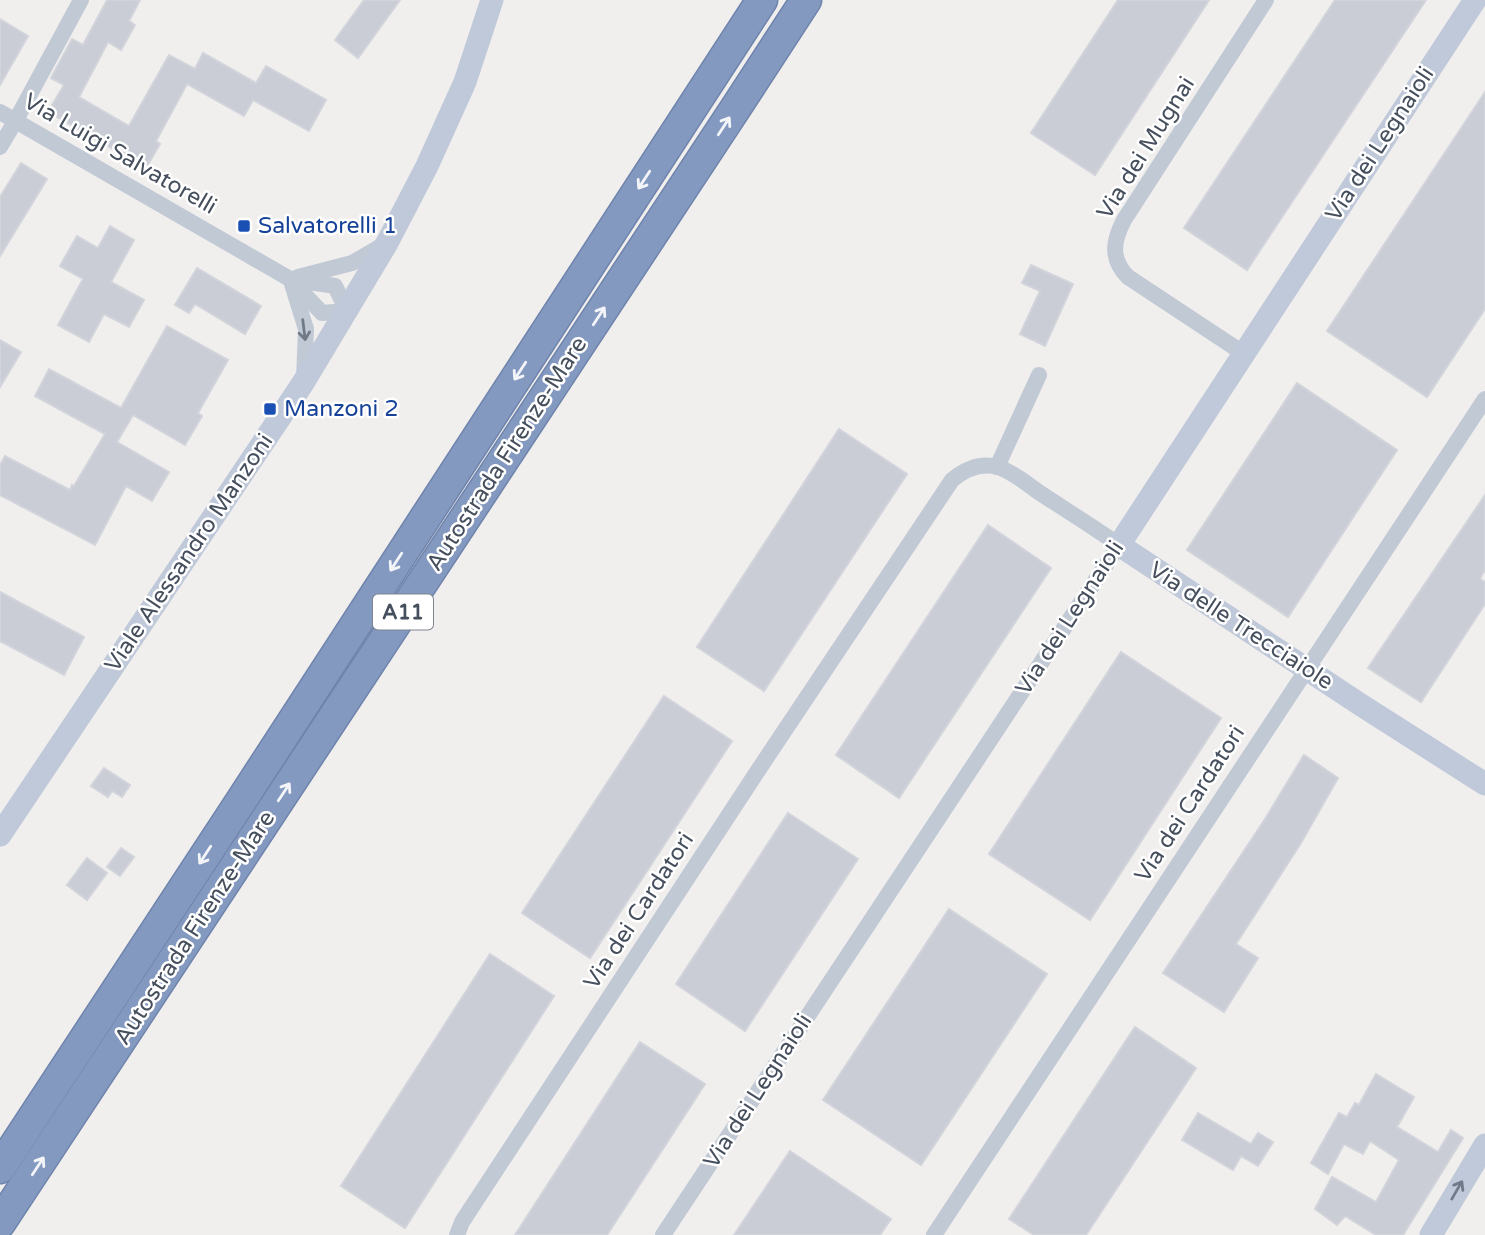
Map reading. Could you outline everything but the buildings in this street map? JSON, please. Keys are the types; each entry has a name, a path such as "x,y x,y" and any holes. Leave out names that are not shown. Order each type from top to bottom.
{"highway":[{"name":"Autostrada Firenze-Mare","path":"0,1168 762,0"},
{"name":"Autostrada Firenze-Mare","path":"0,1223 806,0"}],"street":[{"path":"0,147 81,0"},
{"name":"Viale Alessandro Manzoni","path":"0,835 303,383 347,312 427,166 465,82 492,0"},
{"name":"Via dei Mugnai","path":"1243,353 1128,277 1120,269 1115,245 1117,233 1124,220 1266,0"},
{"name":"Via dei Legnaioli","path":"663,1235 1475,0"},
{"name":"Via Luigi Salvatorelli","path":"0,112 290,279 322,313 347,312 335,286 290,279"},
{"path":"303,383 306,329 290,279 352,263 387,243"},
{"path":"998,467 1039,374"},
{"name":"Via dei Cardatori","path":"934,1235 1485,399"},
{"name":"Via dei Cardatori","path":"457,1235 462,1222 757,772 952,480 975,467 998,467"},
{"name":"Via delle Trecciaiole","path":"998,467 1485,785"},
{"path":"1431,1235 1485,1145"}],"place":[{"name":"Salvatorelli 1","path":"244,226"},
{"name":"Manzoni 2","path":"270,409"}]}
